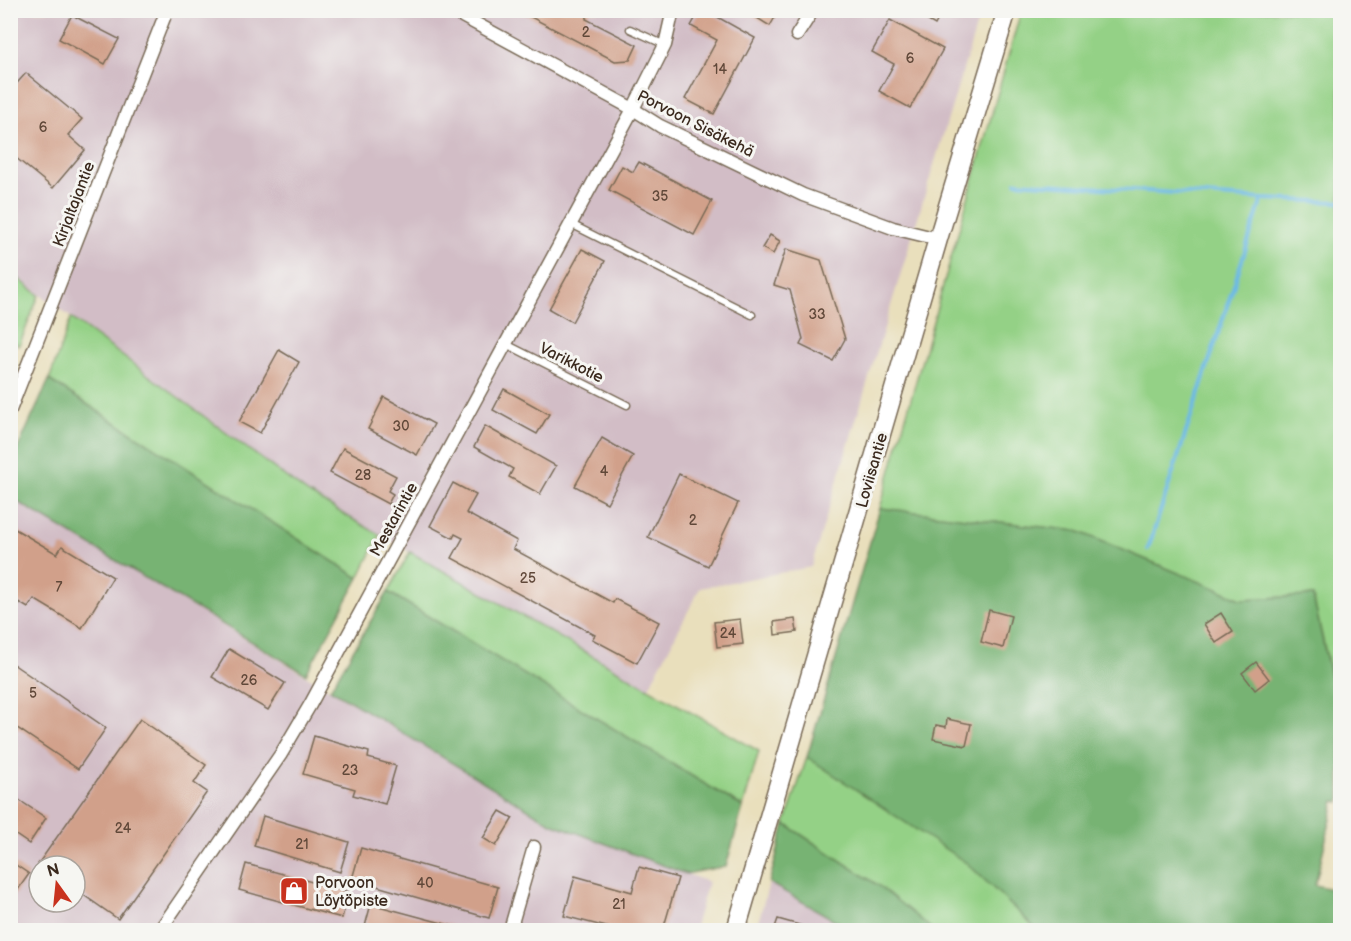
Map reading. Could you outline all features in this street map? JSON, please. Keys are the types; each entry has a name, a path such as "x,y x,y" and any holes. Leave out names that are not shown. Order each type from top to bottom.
{"main road":[{"name":"Loviisantie","path":"736,930 1007,10"}],"street":[{"name":"Kirjaltajantie","path":"10,410 167,10"},
{"name":"Porvoon Sisäkehä","path":"451,10 660,126 802,195 893,228 938,239"},
{"name":"Mestarintie","path":"160,930 281,754 310,705 633,109 665,45 673,10"},
{"path":"797,35 813,10"},
{"path":"510,930 534,847"}],"lane":[{"path":"630,29 665,45"},
{"path":"571,224 752,315"},
{"name":"Varikkotie","path":"506,344 627,405"}],"shaded area":[{"path":"10,11 981,11 811,567 700,588 648,689 312,496 11,273"},
{"path":"11,498 551,823 708,882 694,930 11,930"},
{"path":"769,883 852,930 756,930"}],"green space":[{"path":"1021,11 1340,11 1340,709 1313,596 1241,599 1077,531 880,508"},
{"path":"10,272 39,295 19,346 11,339"},
{"path":"71,318 309,494 380,535 359,578 49,380"},
{"path":"49,380 359,578 306,674 11,498 11,463"},
{"path":"880,508 1077,531 1241,599 1313,596 1337,707 1340,709 1340,802 1335,801 1315,885 1340,891 1340,930 1037,930 968,864 807,757"},
{"path":"410,552 759,751 743,807 388,592"},
{"path":"388,592 743,807 726,866 686,874 551,823 330,689"},
{"path":"807,757 968,864 1037,930 932,930 876,884 785,824"},
{"path":"785,824 878,885 933,930 852,930 769,883"}],"building":[{"path":"524,10 591,10 586,19 637,45 630,60 615,61 523,13"},
{"path":"700,10 705,10 755,38 714,114 685,99 717,40 691,26"},
{"path":"744,10 779,10 770,26"},
{"path":"909,10 943,10 935,25"},
{"path":"72,15 119,39 105,64 59,39"},
{"path":"890,20 943,49 910,108 879,91 894,64 872,52"},
{"path":"26,73 82,119 68,135 85,150 53,188 10,153 10,91"},
{"path":"639,162 712,201 694,235 609,190 622,166 633,172"},
{"path":"770,235 780,241 773,254 762,248"},
{"path":"582,249 605,261 572,322 549,309"},
{"path":"786,249 821,260 845,339 833,361 800,345 803,339 790,290 774,285"},
{"path":"279,350 299,362 260,433 239,422"},
{"path":"504,389 549,414 537,434 493,410"},
{"path":"384,397 434,424 417,455 368,429"},
{"path":"485,426 556,466 540,494 509,477 513,469 474,447"},
{"path":"602,438 633,456 607,503 575,486"},
{"path":"343,448 396,476 388,491 393,494 388,504 330,473"},
{"path":"679,474 738,503 708,566 648,537"},
{"path":"453,483 476,495 466,513 517,541 513,549 613,603 615,599 659,622 637,663 592,639 595,635 452,558 463,538 455,534 453,538 430,526"},
{"path":"10,526 57,554 62,546 113,577 82,628 34,599 28,608 10,597"},
{"path":"989,610 1011,616 1003,648 981,642"},
{"path":"1221,613 1233,632 1216,643 1204,624"},
{"path":"740,619 743,644 717,647 714,622"},
{"path":"795,619 797,632 775,635 774,622"},
{"path":"229,649 285,683 268,710 212,677"},
{"path":"10,662 106,728 78,769 10,723"},
{"path":"1256,662 1269,679 1255,690 1242,673"},
{"path":"140,719 206,765 194,783 207,792 118,919 87,897 87,854 45,854"},
{"path":"947,719 971,724 966,746 933,739 936,725 946,727"},
{"path":"314,736 369,752 368,758 396,766 385,804 353,795 355,789 303,774"},
{"path":"10,794 46,818 29,844 10,831"},
{"path":"500,811 513,818 496,846 483,838"},
{"path":"263,816 349,842 340,872 254,846"},
{"path":"361,848 498,887 489,918 352,879"},
{"path":"10,861 27,873 27,877 10,901"},
{"name":"Porvoon Löytöpiste","path":"246,864 349,892 342,918 239,890"},
{"path":"639,867 678,878 663,930 618,930 564,916 575,876 632,892"},
{"path":"371,904 468,930 364,930"},
{"path":"778,919 817,930 774,930"}],"waterway":[{"path":"1016,182 1262,199 1340,202"},
{"path":"1148,549 1262,199"}],"place":[{"name":"Porvoon Löytöpiste","path":"294,891"}]}
